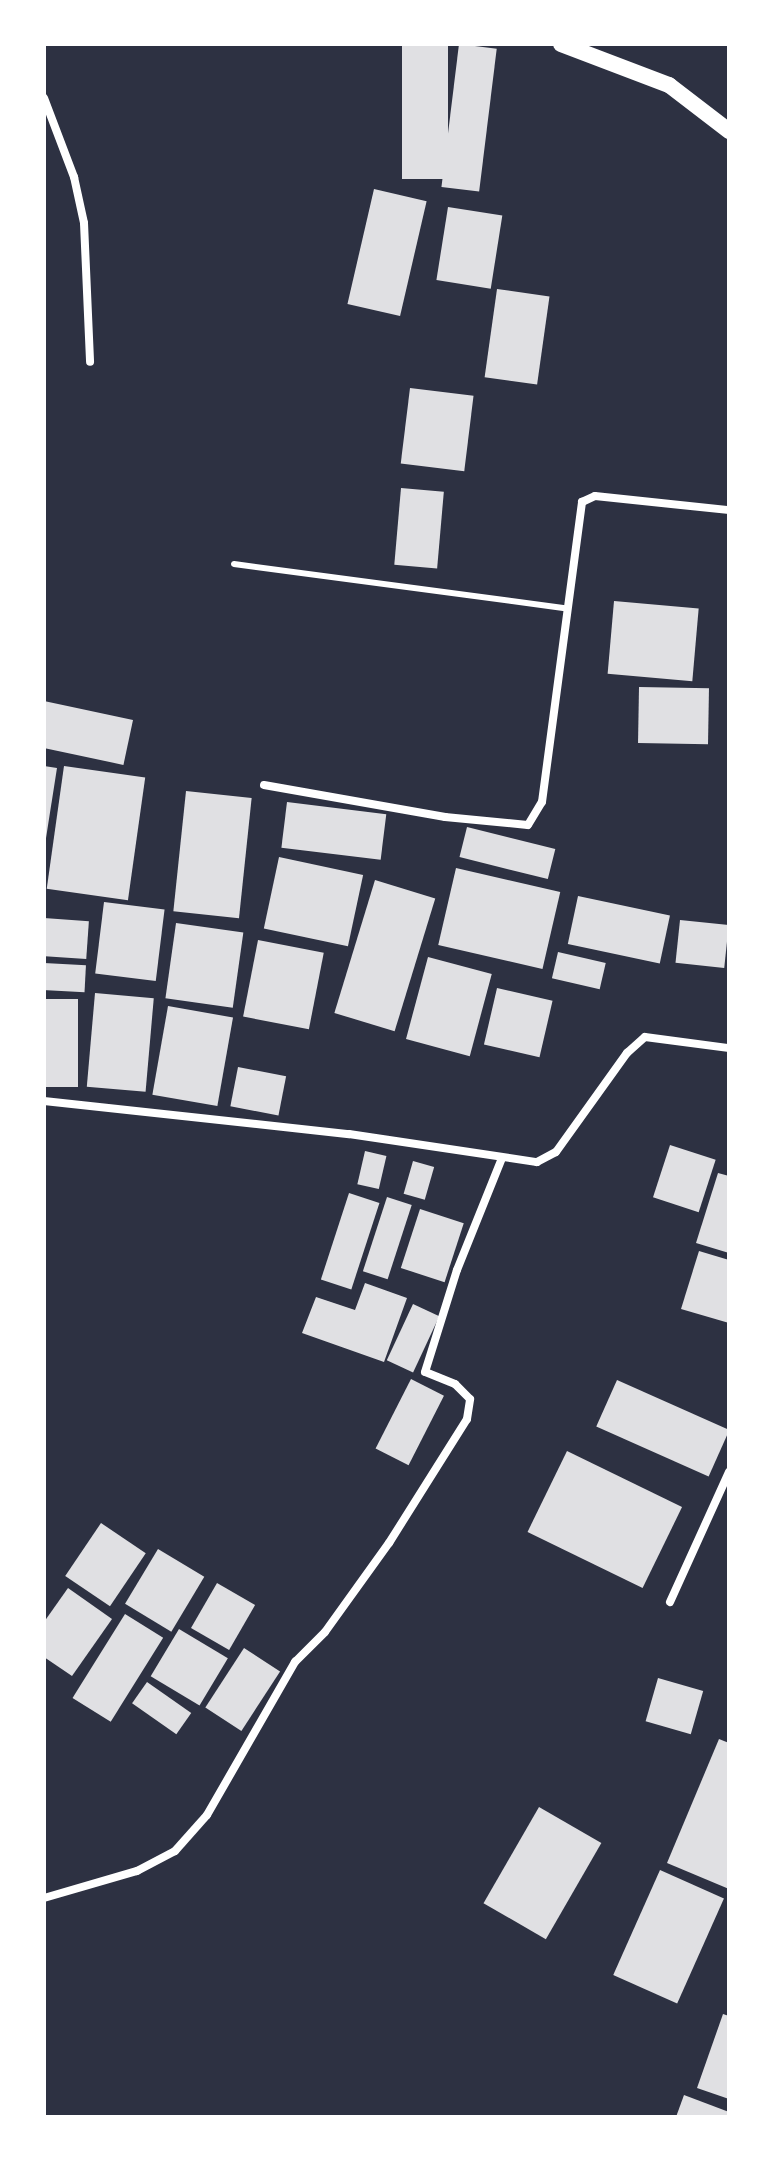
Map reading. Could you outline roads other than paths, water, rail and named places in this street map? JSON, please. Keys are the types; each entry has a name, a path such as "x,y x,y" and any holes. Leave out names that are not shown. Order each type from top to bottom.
{"main road":[{"path":"561,44 669,85 729,131"}],"street":[{"path":"44,98 65,149 84,223 90,362"},
{"path":"264,785 445,817 528,825 542,802 578,509 587,498 729,510"},
{"path":"44,1101 349,1134 537,1162 556,1152 627,1053 645,1037 729,1048"},
{"path":"44,1898 137,1871 175,1851 196,1827 246,1751 295,1662 352,1594 467,1419 470,1399 455,1384 425,1372 457,1270 502,1158"},
{"path":"670,1602 729,1472"}],"lane":[{"path":"234,564 565,608"}]}
